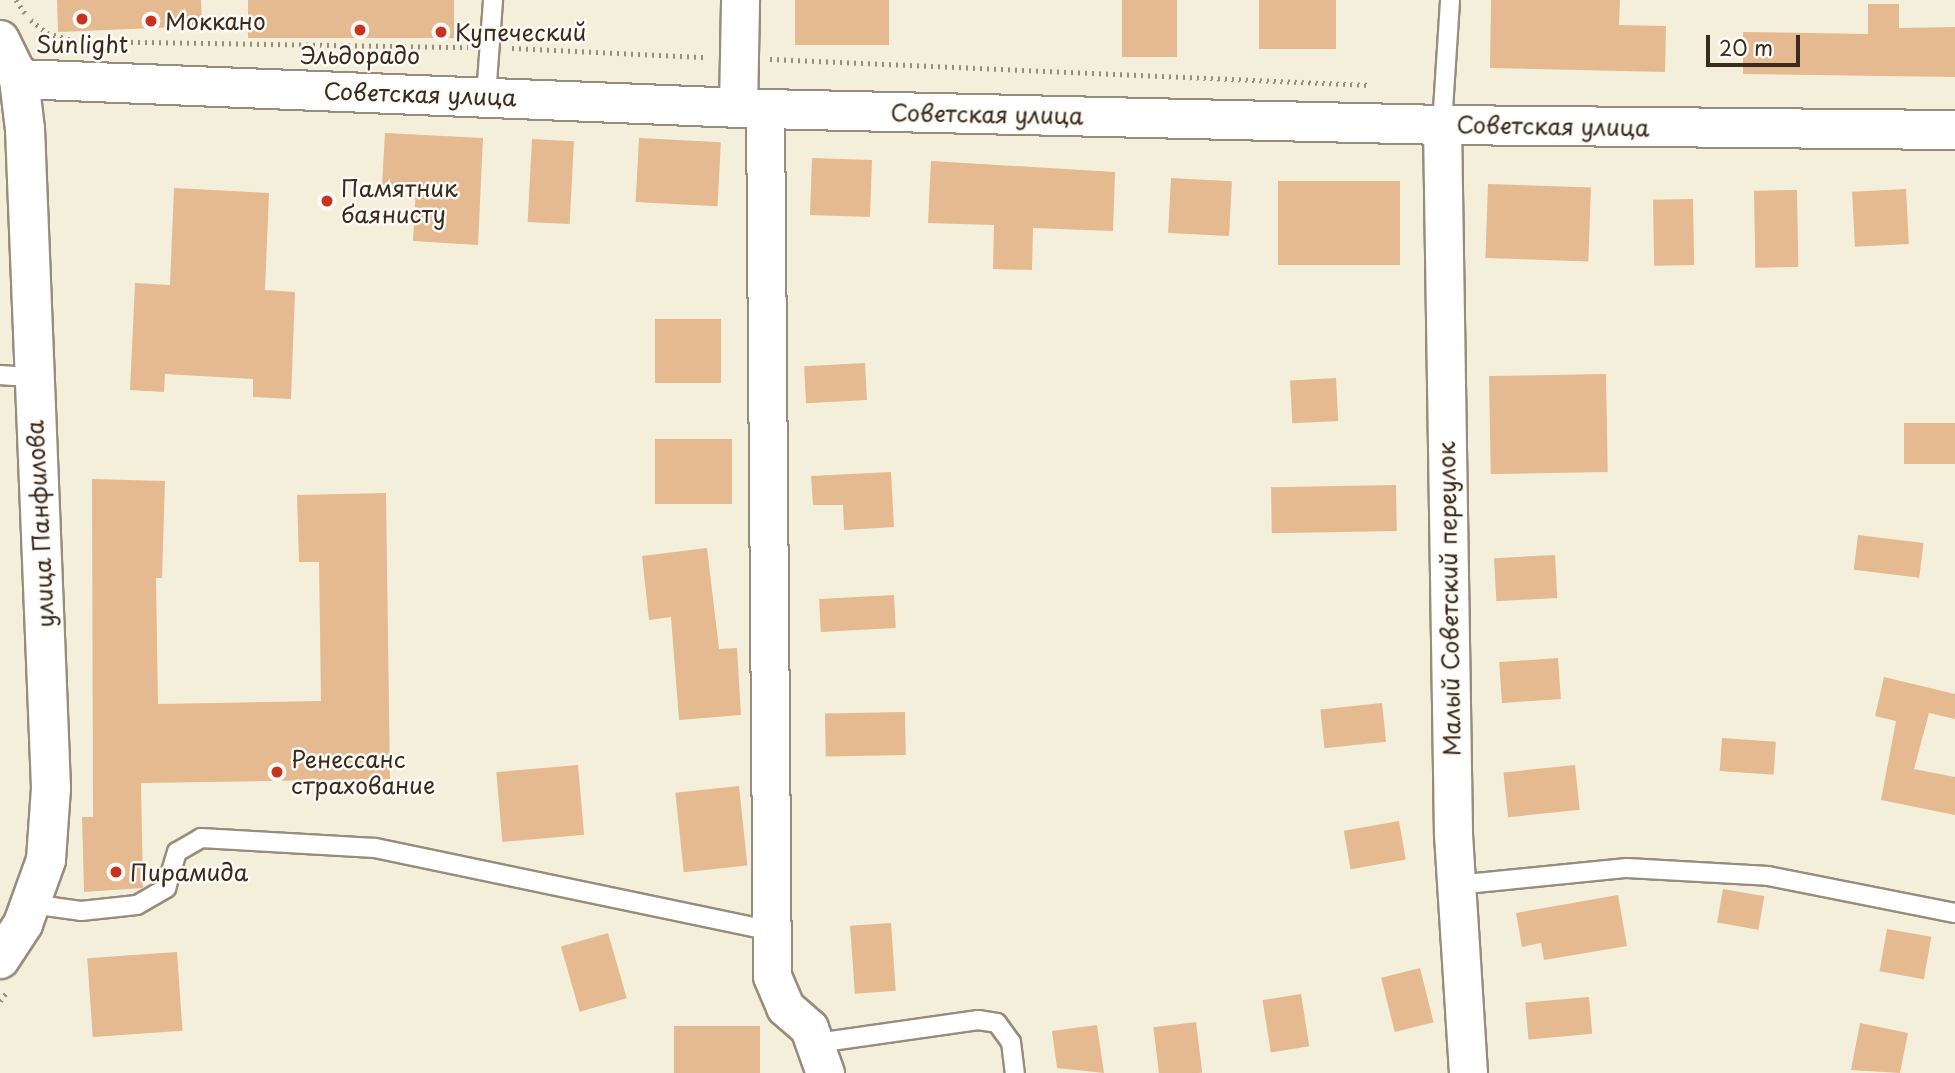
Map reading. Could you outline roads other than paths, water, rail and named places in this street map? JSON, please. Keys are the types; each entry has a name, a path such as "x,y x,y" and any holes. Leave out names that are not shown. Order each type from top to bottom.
{"main road":[{"name":"улица Панфилова","path":"0,40 25,129 16,376 51,788 46,860 7,970"},
{"name":"Советская улица","path":"9,73 76,83 486,96 751,108 1442,125 1955,130"}],"street":[{"path":"740,0 739,58 751,108 772,976 785,1007 809,1028 821,1058"},
{"name":"Малый Советский переулок","path":"1442,125 1456,886 1468,1073"}],"lane":[{"path":"486,96 493,0"},
{"path":"1442,125 1450,0"},
{"path":"31,904 81,911 136,905 166,888 177,852 201,838 375,848 772,930"},
{"path":"1456,886 1627,868 1768,876 1955,913"},
{"path":"821,1058 978,1020 997,1023 1011,1042 1015,1073"}],"place":[{"name":"Sunlight","path":"82,19"},
{"name":"Моккано","path":"151,21"},
{"name":"Эльдорадо","path":"360,30"},
{"name":"Купеческий","path":"441,32"},
{"name":"Памятник баянисту","path":"327,201"},
{"name":"Ренессанс страхование","path":"277,772"},
{"name":"Пирамида","path":"116,872"}]}
